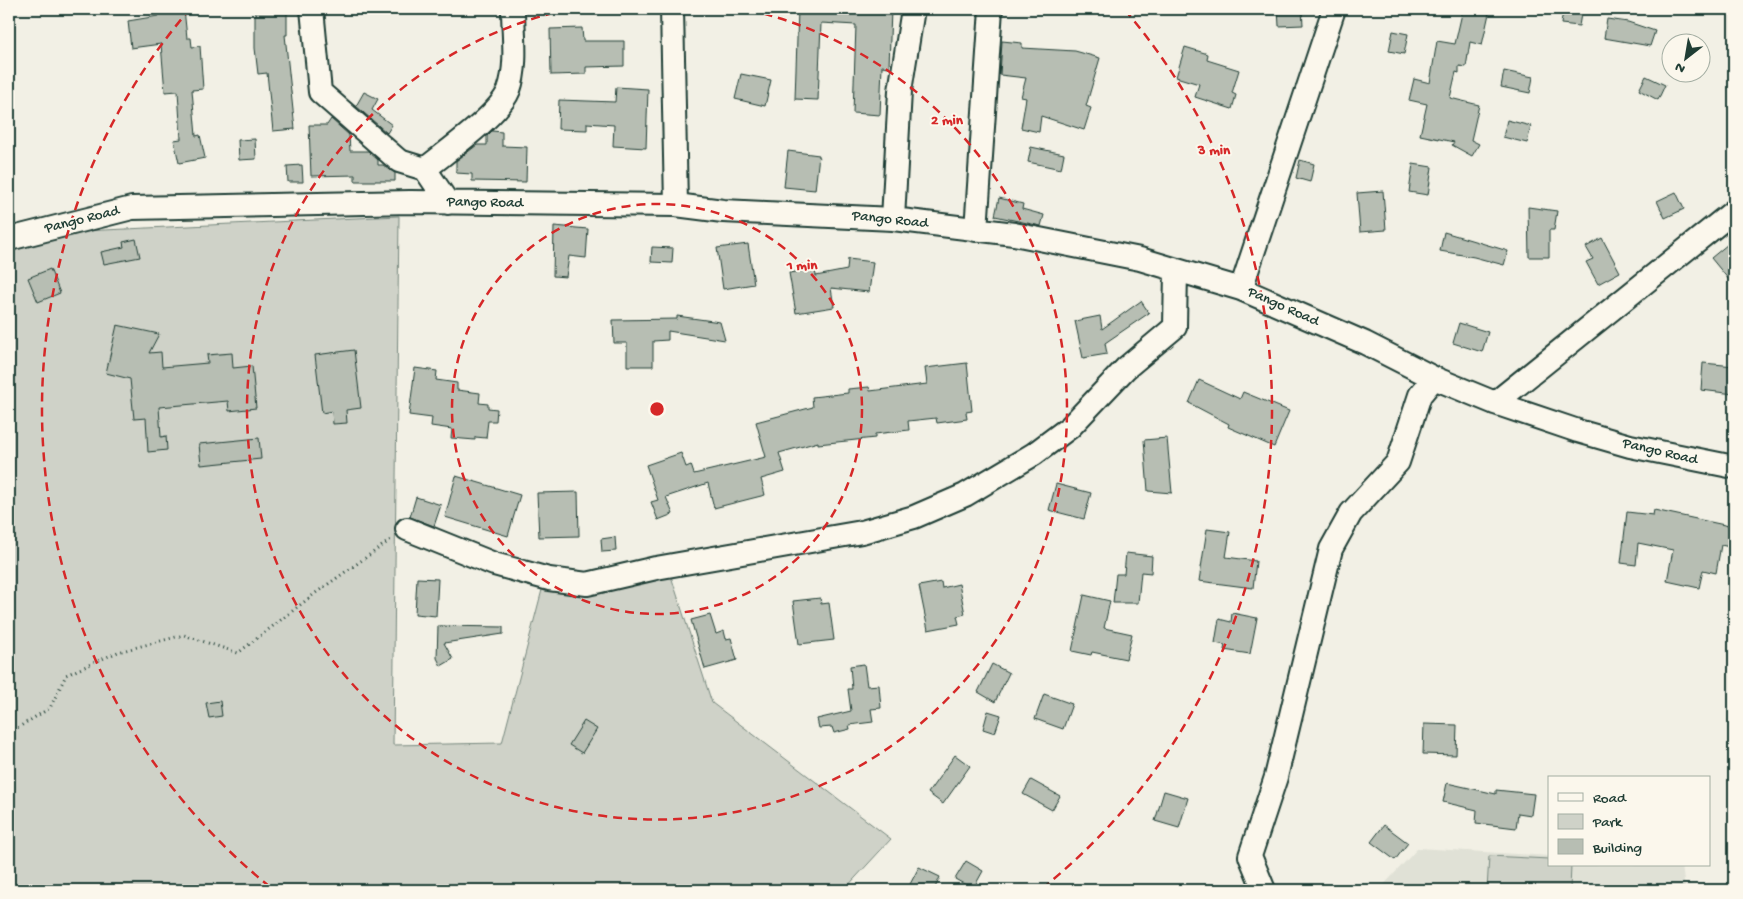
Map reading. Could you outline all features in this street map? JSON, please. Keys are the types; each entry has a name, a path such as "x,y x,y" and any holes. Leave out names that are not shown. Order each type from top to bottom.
{"street":[{"path":"312,9 320,92 399,161 424,169 448,203"},
{"path":"424,169 492,114 509,90 514,61 512,9"},
{"path":"672,9 676,205"},
{"path":"893,219 900,91 913,9"},
{"path":"976,230 991,9"},
{"path":"1241,289 1334,9"},
{"name":"Pango Road","path":"9,239 132,208 448,203 676,205 723,211 893,219 1042,240 1140,259 1241,289 1365,343 1434,378 1495,403 1630,446 1734,467"},
{"path":"1495,403 1734,211"},
{"path":"407,529 494,564 549,579 587,584 656,568 862,532 914,517 965,495 1034,454 1070,426 1126,368 1175,326 1176,270"},
{"path":"1264,890 1250,856 1276,777 1331,549 1351,513 1398,462 1420,395 1434,378"}],"path":[{"path":"9,733 50,708 66,675 118,652 184,635 238,653 317,592 407,529"}],"shaded area":[{"path":"1418,848 1548,856 1548,866 1682,866 1685,890 1379,890"}],"green space":[{"path":"399,216 393,745 502,743 543,586 670,573 712,703 891,839 844,890 9,890 9,246 63,232"},
{"path":"1489,856 1548,859 1548,866 1571,866 1570,890 1487,890"}],"building":[{"path":"158,9 184,9 187,38 191,38 192,47 200,46 203,89 192,90 196,136 200,135 205,158 179,163 174,140 181,139 178,91 165,92 161,44 131,48 128,21 158,16"},
{"path":"255,9 287,9 287,35 285,35 295,129 273,131 267,73 258,74 255,48"},
{"path":"798,9 891,9 889,67 882,66 880,115 853,113 856,25 821,23 818,100 795,99"},
{"path":"1278,9 1302,9 1303,25 1279,26"},
{"path":"1463,9 1490,9 1482,45 1470,42 1466,67 1459,66 1459,73 1456,72 1450,98 1479,105 1471,140 1479,144 1472,156 1452,145 1454,142 1420,135 1427,104 1409,100 1414,79 1430,83 1437,41 1455,44"},
{"path":"1563,11 1581,14 1579,26 1561,24"},
{"path":"1607,19 1628,22 1655,31 1650,46 1604,38"},
{"path":"582,28 583,41 624,41 624,66 586,67 586,74 551,75 550,29"},
{"path":"1393,31 1408,34 1404,54 1389,51"},
{"path":"1002,41 1022,43 1022,48 1075,51 1100,58 1086,106 1091,108 1084,130 1041,116 1039,132 1021,128 1026,98 1021,97 1026,78 1000,75"},
{"path":"1185,47 1208,54 1207,60 1239,70 1232,93 1236,95 1232,109 1195,97 1199,84 1176,77"},
{"path":"1504,71 1533,77 1530,93 1501,87"},
{"path":"741,74 771,80 765,106 735,99"},
{"path":"1646,76 1665,85 1658,100 1639,90"},
{"path":"616,87 648,89 646,148 613,146 614,125 587,123 587,130 558,129 559,100 615,102"},
{"path":"364,92 378,99 372,110 392,125 387,133 356,106"},
{"path":"331,119 349,135 350,151 368,151 378,160 378,165 383,165 395,173 395,181 355,181 355,175 311,176 309,125 327,125"},
{"path":"1507,120 1531,126 1527,143 1503,137"},
{"path":"492,131 502,132 502,146 527,147 526,182 472,181 472,174 456,173 456,161 477,145 487,145 487,136"},
{"path":"255,139 256,159 239,160 238,140"},
{"path":"1031,147 1064,154 1061,169 1028,162"},
{"path":"788,151 819,155 815,190 784,187"},
{"path":"1300,160 1314,164 1310,182 1296,178"},
{"path":"1413,164 1432,167 1428,195 1409,192"},
{"path":"302,165 303,182 288,182 287,166"},
{"path":"1383,191 1386,230 1360,232 1357,193"},
{"path":"1676,192 1684,209 1665,218 1657,201"},
{"path":"999,198 1023,204 1022,209 1044,215 1041,226 995,216"},
{"path":"1528,207 1557,211 1554,230 1549,230 1549,257 1529,257"},
{"path":"554,226 588,229 586,258 569,256 566,277 553,276"},
{"path":"1444,232 1508,251 1504,265 1440,251"},
{"path":"1602,238 1620,272 1598,284 1586,262 1593,259 1586,247"},
{"path":"136,239 140,257 104,264 101,252 124,247 123,242"},
{"path":"748,244 754,284 723,289 717,248"},
{"path":"1728,244 1734,252 1734,286 1711,258"},
{"path":"652,247 673,248 672,263 651,262"},
{"path":"848,259 873,262 869,292 831,288 834,307 796,313 789,273 815,269 816,276 847,270"},
{"path":"50,269 60,293 38,302 28,278"},
{"path":"1141,301 1149,313 1105,343 1107,354 1083,358 1075,321 1100,316 1102,329"},
{"path":"677,316 720,322 725,340 668,331 668,340 653,341 653,366 627,366 627,343 614,343 613,320 677,319"},
{"path":"1459,323 1488,332 1482,352 1453,343"},
{"path":"117,325 159,334 149,353 161,352 162,367 208,363 207,355 232,353 233,368 252,366 256,408 229,411 228,401 159,407 161,437 166,436 167,450 148,452 146,418 134,419 130,379 106,373"},
{"path":"354,350 361,408 346,410 347,423 333,424 332,411 322,413 315,355"},
{"path":"967,363 972,411 966,412 967,419 937,423 936,418 908,421 909,430 875,434 875,438 818,444 818,442 779,453 785,472 761,479 765,495 714,508 708,483 666,497 673,514 658,520 651,502 658,500 646,465 681,453 686,467 691,465 694,474 766,457 756,422 813,407 812,397 848,393 848,389 869,387 870,391 927,384 925,368"},
{"path":"1703,363 1734,366 1734,394 1701,390"},
{"path":"415,368 437,371 436,380 457,383 457,390 480,393 479,403 488,404 488,408 497,409 496,421 488,421 486,438 475,437 475,440 451,438 452,429 431,426 432,418 409,415"},
{"path":"1199,380 1240,399 1243,392 1289,411 1274,447 1228,427 1229,424 1189,403"},
{"path":"259,438 261,459 201,465 199,444"},
{"path":"1167,438 1172,493 1148,491 1144,440"},
{"path":"456,476 520,495 508,536 445,517"},
{"path":"1056,484 1091,493 1084,519 1049,510"},
{"path":"578,492 579,536 539,537 537,493"},
{"path":"416,497 441,505 434,526 410,517"},
{"path":"1654,510 1734,527 1734,548 1721,545 1716,573 1703,570 1699,588 1667,581 1673,550 1638,543 1636,565 1621,563 1627,512 1653,515"},
{"path":"1207,529 1230,532 1226,557 1256,561 1253,588 1199,581"},
{"path":"615,537 616,551 602,552 601,539"},
{"path":"1126,553 1152,556 1151,573 1141,572 1138,603 1113,603 1116,574 1124,574"},
{"path":"417,578 438,579 436,616 415,614"},
{"path":"941,582 942,588 959,584 965,614 957,616 959,624 928,630 919,586"},
{"path":"1084,595 1110,601 1104,628 1132,634 1126,659 1092,652 1091,655 1072,651"},
{"path":"820,598 821,604 829,603 834,640 799,644 793,601"},
{"path":"1232,613 1257,618 1250,654 1224,650 1225,645 1215,643 1219,619 1231,622"},
{"path":"710,615 716,634 724,631 726,639 731,638 737,660 705,669 691,620"},
{"path":"438,626 503,627 503,634 444,643 453,659 441,666 437,658"},
{"path":"864,664 867,686 879,685 881,708 871,709 873,722 849,725 850,729 834,733 832,727 819,728 817,719 851,711 848,689 852,689 850,666"},
{"path":"992,664 1009,673 995,702 978,692"},
{"path":"1044,694 1072,704 1063,729 1035,719"},
{"path":"220,701 222,716 209,718 206,703"},
{"path":"988,711 1001,715 995,733 983,729"},
{"path":"584,721 597,729 582,753 569,745"},
{"path":"1424,724 1457,725 1456,755 1423,754"},
{"path":"955,755 970,766 943,804 928,793"},
{"path":"1031,780 1060,796 1052,810 1023,794"},
{"path":"1447,783 1496,794 1496,790 1534,794 1531,815 1518,813 1516,828 1476,823 1477,810 1443,802"},
{"path":"1164,791 1188,798 1179,828 1155,821"},
{"path":"1384,825 1408,843 1395,860 1371,842"},
{"path":"966,861 983,871 973,889 955,879"},
{"path":"919,867 940,877 934,890 907,890"}]}
